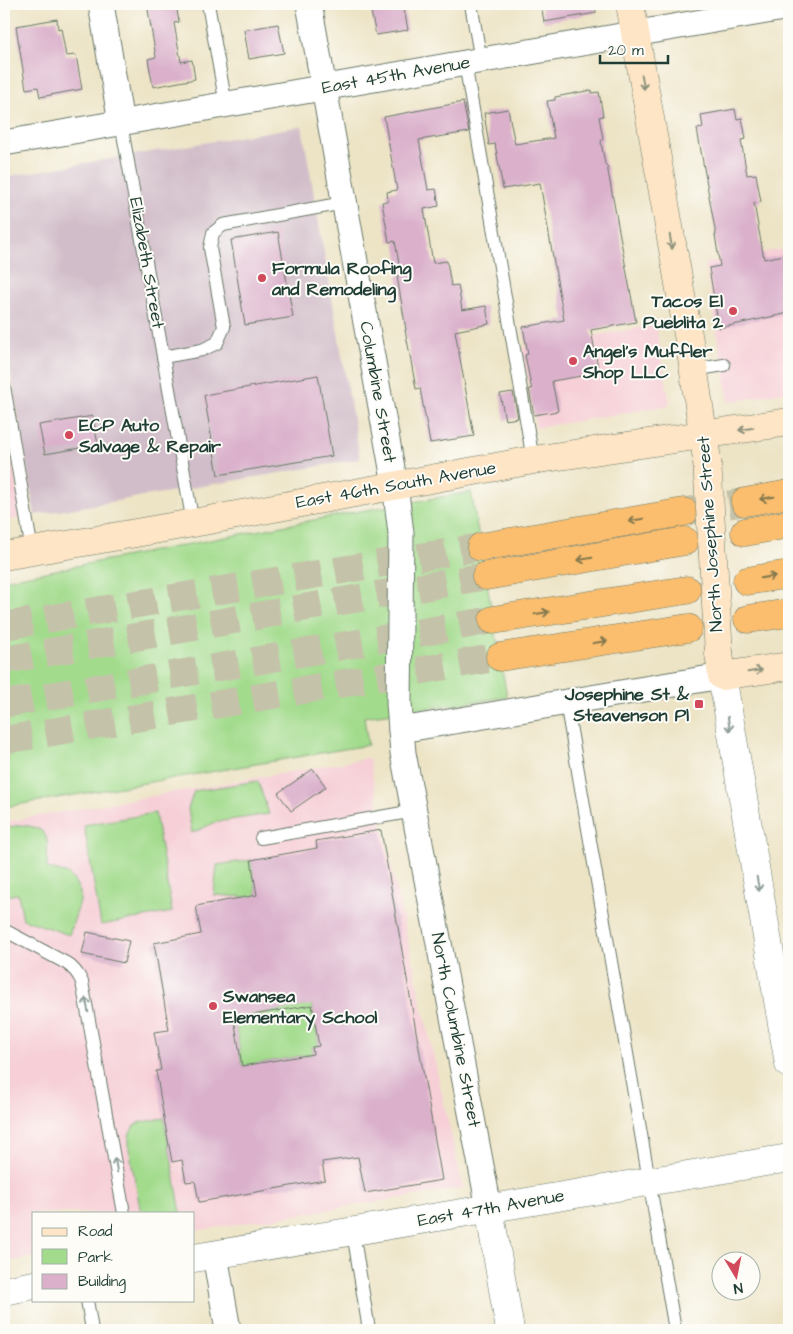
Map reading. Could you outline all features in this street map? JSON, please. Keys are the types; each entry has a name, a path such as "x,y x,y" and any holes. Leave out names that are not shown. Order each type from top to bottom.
{"highway":[{"path":"745,502 789,494"},
{"path":"481,547 684,512"},
{"path":"745,532 789,524"},
{"path":"486,576 685,542"},
{"path":"747,581 789,574"},
{"path":"494,620 687,590"},
{"path":"748,620 789,613"},
{"path":"500,658 688,628"}],"main road":[{"name":"North Josephine Street","path":"630,4 705,448 720,665"},
{"name":"East 46th South Avenue","path":"4,556 533,460 705,448 789,422"},
{"path":"720,665 789,666"}],"street":[{"name":"Elizabeth Street","path":"101,4 122,123"},
{"name":"Columbine Street","path":"309,4 395,484"},
{"name":"East 45th Avenue","path":"4,143 789,7"},
{"name":"North Columbine Street","path":"395,484 402,533 400,721 403,752 489,1208 510,1330"},
{"path":"400,721 566,702 720,665"},
{"name":"North Josephine Street","path":"720,665 789,1064"},
{"name":"East 47th Avenue","path":"204,1257 789,1158"},
{"path":"204,1257 228,1330"},
{"path":"4,1290 32,1286"}],"lane":[{"path":"208,4 226,105"},
{"path":"471,4 473,62 533,460"},
{"name":"Elizabeth Street","path":"122,123 193,523"},
{"path":"164,358 202,350 217,343 224,327 210,248 213,233 224,225 344,203"},
{"path":"693,370 724,365"},
{"path":"4,386 32,551"},
{"path":"566,702 675,1330"},
{"path":"261,838 414,812"},
{"path":"4,930 66,963 79,974 124,1212"},
{"path":"353,1232 369,1330"},
{"path":"87,1302 92,1330"}],"shaded area":[{"path":"302,126 360,459 35,515 4,334 4,177"},
{"path":"789,248 789,391 729,402 705,263"},
{"path":"656,325 670,405 536,428 522,348"},
{"path":"4,409 22,518 4,521"},
{"name":"Swansea Elementary School","path":"369,758 382,825 463,1188 195,1231 195,1212 32,1212 32,1257 13,1261 4,1255 4,822"}],"green space":[{"path":"471,492 507,697 364,717 368,745 4,807 4,580 360,511"},
{"path":"258,781 269,814 216,822 192,833 188,809 194,791"},
{"path":"155,813 172,912 101,925 84,825"},
{"path":"21,825 39,829 44,833 47,844 47,868 68,874 80,892 80,902 69,935 23,919 18,894 4,896 4,828"},
{"path":"251,860 258,901 245,897 214,895 217,865"},
{"path":"310,995 319,1046 312,1047 313,1054 242,1066 234,1018 304,1006"},
{"path":"164,1118 181,1212 141,1212 129,1148 129,1135 138,1123"}],"building":[{"path":"147,4 176,4 179,22 174,23 181,62 192,60 195,79 153,87 148,59 156,57"},
{"path":"375,4 403,4 408,30 376,35 370,7 376,6"},
{"path":"541,4 595,4 596,13 544,22"},
{"path":"57,19 58,29 61,28 66,56 76,55 82,89 40,97 38,87 26,89 16,26"},
{"path":"278,24 284,53 249,59 244,30"},
{"path":"592,90 592,93 599,92 603,116 599,117 603,138 601,142 636,322 591,330 599,373 552,381 558,411 534,415 529,389 532,389 525,355 528,354 523,327 564,320 540,183 503,189 495,144 489,145 484,113 508,109 515,144 554,138 547,101 555,100 555,97"},
{"path":"463,102 469,132 419,140 428,190 436,189 439,206 424,209 433,263 447,261 451,286 458,285 462,310 486,306 489,324 455,331 474,436 430,443 420,388 416,389 405,330 397,276 401,275 395,241 389,242 382,202 388,201 387,192 397,190 384,117"},
{"path":"735,109 737,119 742,118 746,139 741,140 747,175 756,174 761,202 754,203 764,259 789,254 789,313 719,328 709,268 720,266 697,129 703,128 701,115"},
{"name":"Formula Roofing and Remodeling","path":"278,232 293,317 245,325 231,240"},
{"path":"318,375 332,456 218,475 204,395"},
{"path":"513,392 518,418 505,420 500,394"},
{"name":"ECP Auto Salvage & Repair","path":"93,416 98,445 45,454 39,425"},
{"path":"313,769 326,787 291,811 278,793"},
{"path":"381,830 442,1180 365,1193 358,1157 322,1162 325,1180 199,1202 195,1181 186,1182 182,1160 172,1162 164,1118 156,1071 161,1070 154,1032 169,1030 154,943 201,934 196,906 257,895 251,860 317,848 316,841","holes":["312,1005 319,1046 312,1047 313,1054 242,1066 234,1018"]},
{"path":"87,932 129,941 124,963 82,954"}],"tunnel":[{"path":"687,511 745,502"},
{"path":"4,626 481,547"},
{"path":"4,660 486,576"},
{"path":"4,704 493,620"},
{"path":"4,740 500,657"}],"place":[{"name":"Formula Roofing and Remodeling","path":"262,278"},
{"name":"Tacos El Pueblita 2","path":"733,311"},
{"name":"Angel's Muffler Shop LLC","path":"573,361"},
{"name":"ECP Auto Salvage & Repair","path":"69,435"},
{"name":"Josephine St & Steavenson Pl","path":"699,704"},
{"name":"Swansea Elementary School","path":"213,1006"}]}
